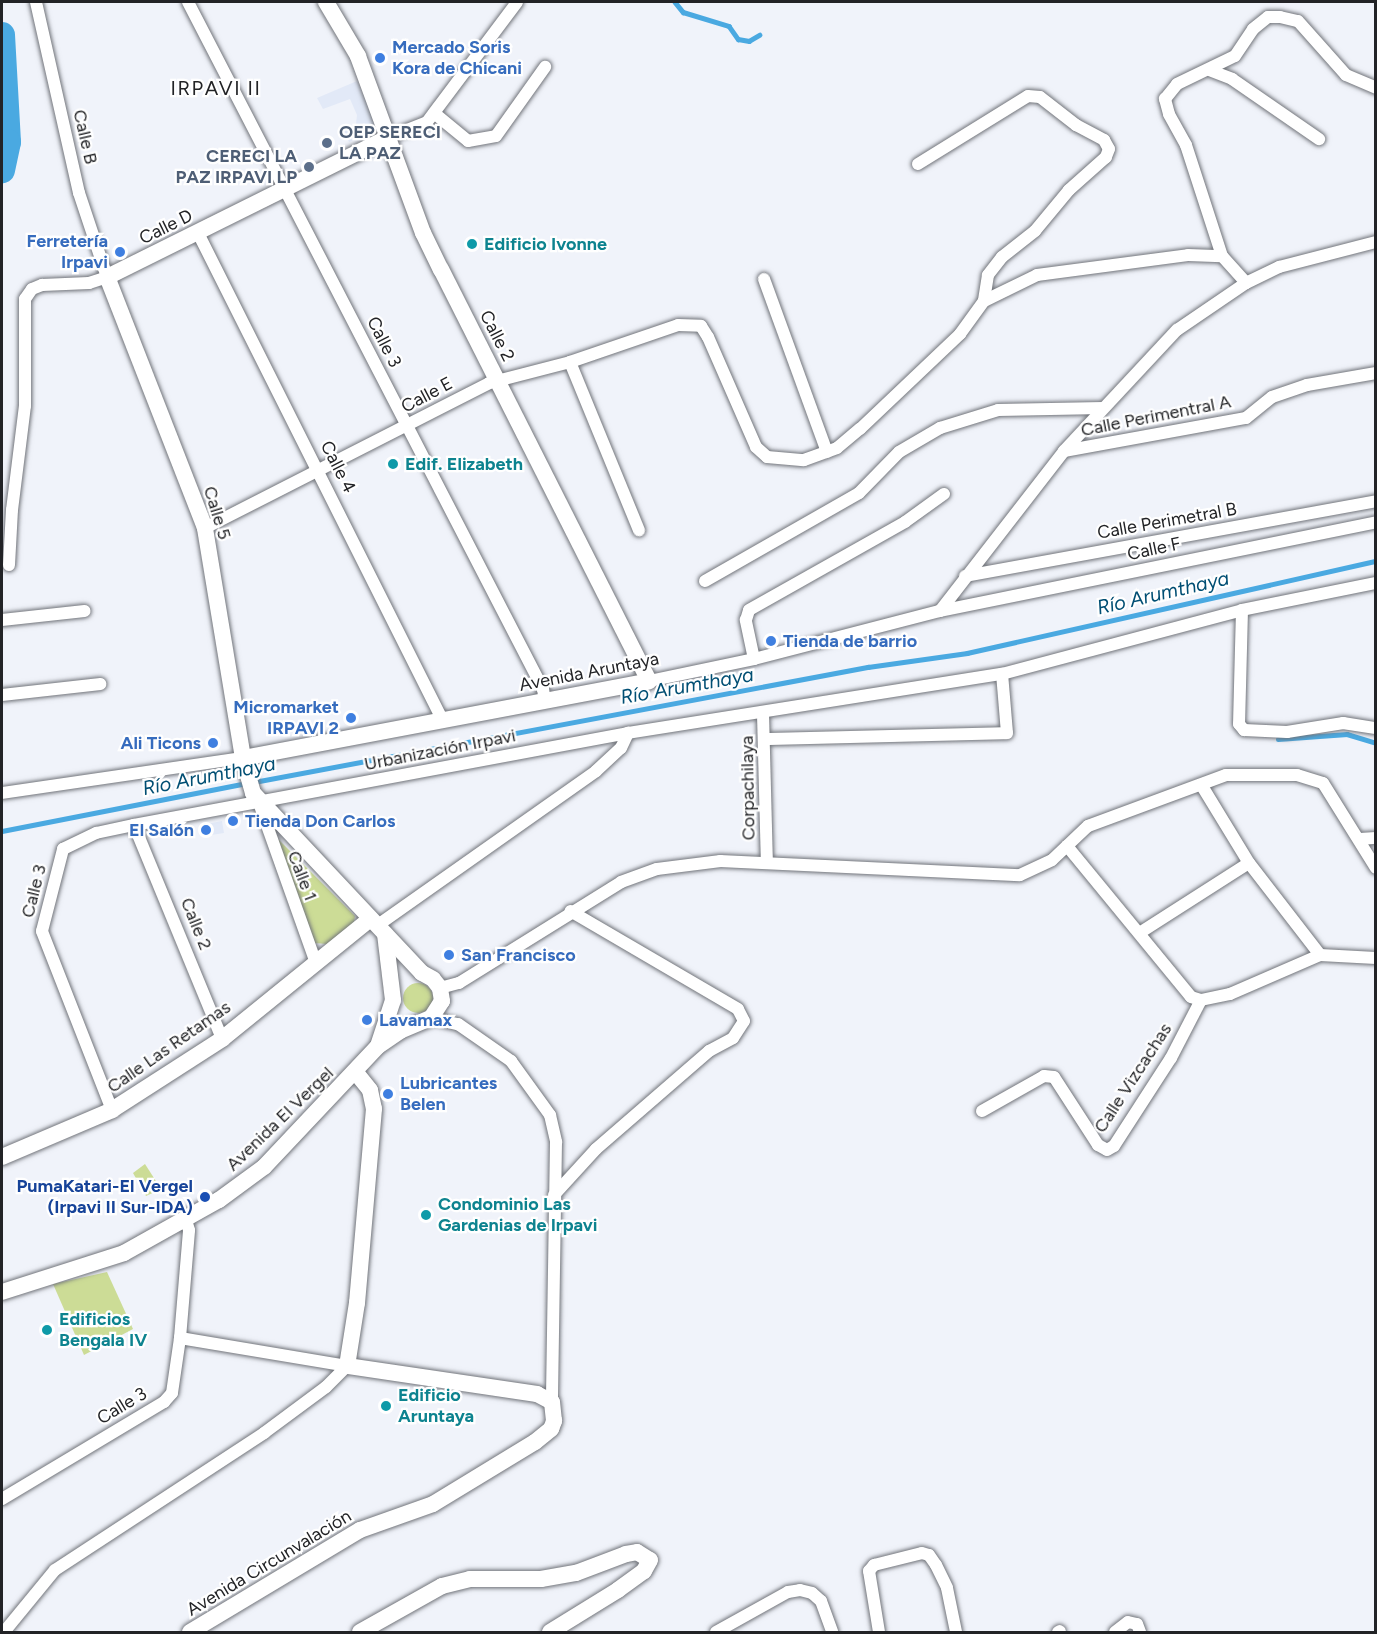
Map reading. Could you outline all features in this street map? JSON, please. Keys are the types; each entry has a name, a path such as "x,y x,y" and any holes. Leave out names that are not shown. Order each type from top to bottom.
{"main road":[{"name":"Calle 2","path":"326,2 358,56 423,232 649,681"},
{"name":"Calle D","path":"107,278 389,137"},
{"name":"Calle 5","path":"107,278 205,528 244,765"},
{"name":"Avenida Aruntaya","path":"244,765 442,719 649,681"},
{"path":"244,765 256,798 422,974 440,988 442,1001 425,1020 378,1046"},
{"path":"378,926 393,995 406,1018 425,1020"},
{"name":"Calle Las Retamas","path":"2,1157 112,1110 222,1039 315,960 378,926"},
{"path":"378,1046 393,995 405,977 422,974"},
{"name":"Avenida El Vergel","path":"2,1292 124,1253 186,1220 264,1167 356,1073 378,1046"},
{"path":"356,1073 370,1090 374,1109 357,1303 346,1366 537,1394 552,1402"},
{"name":"Avenida Circunvalación","path":"190,1632 360,1530 433,1504 535,1442 551,1430 555,1413 552,1402"},
{"path":"360,1632 442,1586 470,1579 541,1579 576,1573 637,1552 650,1560 644,1571 618,1590 550,1632"}],"street":[{"name":"Calle B","path":"36,2 79,193 107,278"},
{"name":"Calle 3","path":"188,2 543,689 545,701"},
{"name":"Calle D","path":"389,137 427,122 517,2"},
{"path":"1246,283 1222,256 1206,201 1165,99 1177,84 1235,56 1253,29 1268,18 1280,16 1298,21 1346,75 1376,88"},
{"path":"434,113 468,141 496,136 545,68"},
{"path":"1209,70 1232,79 1319,139"},
{"path":"918,164 1028,96 1040,97 1076,125 1104,140 1109,149 1106,157 1069,190 1035,231 1002,257 988,275 984,301"},
{"name":"Calle 4","path":"198,233 442,719"},
{"path":"1064,451 1177,330 1246,283 1279,267 1376,242"},
{"path":"764,279 827,452 860,429 952,342 984,301 1037,275 1188,255 1222,256"},
{"name":"Calle D","path":"9,565 12,510 25,406 25,298 32,289 42,285 89,284 107,278"},
{"name":"Calle E","path":"205,528 489,383 570,362 678,325 701,326 708,337 745,426 767,458 804,460 827,452"},
{"path":"570,362 639,530"},
{"name":"Calle Perimentral A","path":"940,612 965,576 1064,451 1246,418 1272,397 1298,388 1376,373"},
{"path":"705,581 859,492 899,452 940,428 998,410 1102,408"},
{"path":"754,659 746,620 749,610 905,522 944,494"},
{"name":"Calle Perimetral B","path":"965,576 1376,501"},
{"name":"Calle F","path":"940,612 1376,522"},
{"name":"Urbanización Irpavi","path":"63,849 96,833 256,798 680,722 763,714 1002,674 1242,610 1376,583"},
{"path":"1242,610 1239,724 1244,730 1287,732 1343,723 1376,728"},
{"path":"2,620 85,611"},
{"name":"Avenida Aruntaya","path":"649,681 754,659 940,612"},
{"path":"765,739 1007,733 1002,674"},
{"path":"2,696 99,684"},
{"name":"Corpachilaya","path":"763,714 767,862"},
{"path":"378,926 596,771 621,748 628,733"},
{"path":"2,793 244,765"},
{"path":"440,988 459,983 570,911 621,882 657,869 684,863 767,862 1020,875 1052,860 1088,826 1113,814 1202,786 1226,775 1296,775 1323,783 1376,868"},
{"path":"1202,786 1249,862 1320,955"},
{"name":"Calle 1","path":"256,798 315,960"},
{"name":"Calle 2","path":"134,825 222,1039"},
{"path":"1360,839 1376,838"},
{"path":"1067,846 1141,932 1183,990 1201,1000 1230,994 1320,955 1376,958"},
{"name":"Calle 3","path":"63,849 42,931 112,1110"},
{"path":"1141,932 1249,862"},
{"path":"554,1194 596,1149 709,1052 732,1038 744,1021 738,1010 570,911"},
{"name":"Calle Vizcachas","path":"982,1111 1044,1076 1054,1077 1098,1145 1107,1150 1114,1146 1171,1058 1201,1000"},
{"name":"Avenida Circunvalación","path":"425,1020 458,1024 511,1061 550,1115 556,1142 552,1402"},
{"name":"Calle 3","path":"2,1499 164,1402 175,1381 189,1230 186,1220"},
{"path":"180,1338 346,1366"},
{"path":"4,1632 56,1570 283,1420 326,1387 346,1366"},
{"path":"879,1632 869,1571 874,1565 922,1553 929,1555 936,1564 947,1588 956,1632"},
{"path":"716,1632 789,1592 800,1590 812,1593 820,1600 832,1632"},
{"path":"1115,1632 1128,1622 1137,1624 1140,1632"}],"shaded area":[{"path":"357,81 377,125 374,131 349,142 344,130 356,124 357,115 350,99 323,109 317,98"},
{"path":"222,821 224,833 205,836 202,825"}],"green space":[{"path":"276,837 355,916 354,923 327,944 314,943"},
{"path":"418,983 429,987 433,998 429,1009 418,1013 407,1009 403,998 407,987"},
{"path":"145,1164 161,1189 146,1196 133,1173"},
{"path":"107,1272 133,1329 84,1355 53,1284"}],"waterway":[{"path":"675,2 683,12 729,26 738,39 749,41 759,35"},
{"path":"2,35 8,142 2,170"},
{"name":"Río Arumthaya","path":"254,782 868,667 967,653 1376,561"},
{"path":"1278,739 1347,734 1376,743"},
{"name":"Río Arumthaya","path":"2,831 246,783"}],"place":[{"name":"Mercado Soris Kora de Chicani","path":"380,58"},
{"name":"OEP SERECI LA PAZ","path":"327,143"},
{"name":"CERECI LA PAZ IRPAVI LP","path":"309,167"},
{"name":"Edificio Ivonne","path":"472,244"},
{"name":"Ferretería Irpavi","path":"120,252"},
{"name":"Edif. Elizabeth","path":"393,464"},
{"name":"Tienda de barrio","path":"771,641"},
{"name":"Micromarket IRPAVI 2","path":"351,718"},
{"name":"Ali Ticons","path":"213,743"},
{"name":"Tienda Don Carlos","path":"233,821"},
{"name":"El Salón","path":"206,830"},
{"name":"San Francisco","path":"449,955"},
{"name":"Lavamax","path":"367,1020"},
{"name":"Lubricantes Belen","path":"388,1094"},
{"name":"PumaKatari-El Vergel (Irpavi II Sur-IDA)","path":"205,1197"},
{"name":"Condominio Las Gardenias de Irpavi","path":"426,1215"},
{"name":"Edificios Bengala IV","path":"47,1330"},
{"name":"Edificio Aruntaya","path":"386,1406"}],"district":[{"name":"IRPAVI II","path":"216,88"}]}
